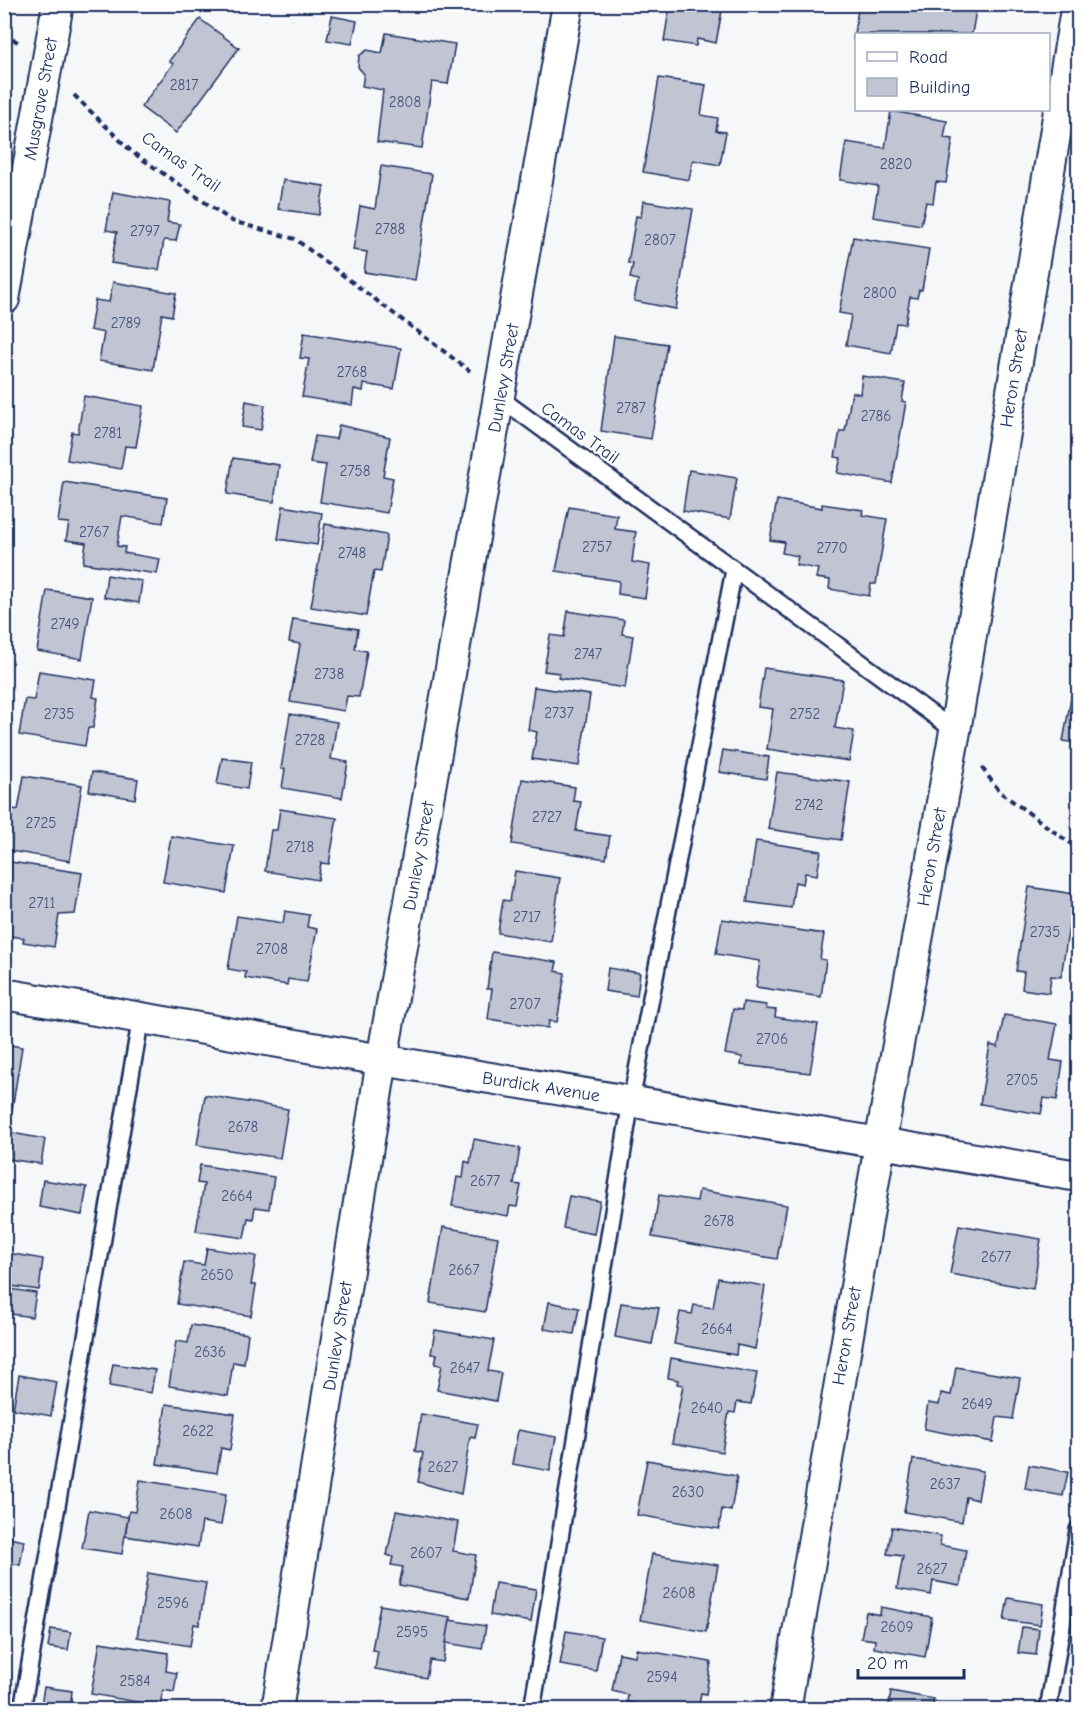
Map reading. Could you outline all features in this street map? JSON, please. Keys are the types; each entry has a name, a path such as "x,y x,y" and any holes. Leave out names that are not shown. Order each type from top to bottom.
{"street":[{"name":"Musgrave Street","path":"4,299 58,4"},
{"name":"Dunlevy Street","path":"277,1710 382,1060 568,4"},
{"name":"Heron Street","path":"785,1710 880,1144 955,731 1077,4"},
{"name":"Burdick Avenue","path":"4,994 382,1060 1078,1176"}],"lane":[{"name":"Camas Trail","path":"500,398 955,731"},
{"path":"532,1710 631,1101 734,570"},
{"path":"22,1710 141,1017"},
{"path":"1048,1710 1078,1530"}],"path":[{"name":"Camas Trail","path":"47,67 132,152 231,221 295,239 479,378 500,398"},
{"path":"955,731 1000,792 1078,849"}],"building":[{"path":"670,4 754,4 753,10 723,5 716,43 697,39 696,46 664,41"},
{"path":"859,4 977,4 972,33 855,33 855,39 853,39"},
{"path":"332,16 357,21 352,44 327,40"},
{"path":"200,19 239,48 176,133 141,107 173,64 169,61"},
{"path":"386,33 455,44 448,84 432,82 422,148 377,142 383,90 362,86 364,74 358,67 359,56 367,50 382,53"},
{"path":"659,78 706,85 701,115 718,118 716,131 726,132 720,165 693,160 689,180 643,172"},
{"path":"891,111 947,121 944,138 953,139 946,183 936,182 933,203 926,202 921,225 873,217 878,186 840,180 846,142 885,148"},
{"path":"381,166 432,174 415,280 364,272 367,252 353,250 360,206 375,209"},
{"path":"283,180 324,186 319,215 278,209"},
{"path":"113,192 170,202 167,222 180,224 176,241 164,240 159,270 111,263 117,232 106,230"},
{"path":"643,201 693,209 676,309 634,301 638,280 630,278 633,264 628,263 636,216 641,217"},
{"path":"853,237 929,249 922,290 919,290 917,298 910,297 905,324 896,323 891,353 846,345 851,315 839,313"},
{"path":"113,282 176,293 172,316 162,314 153,370 99,361 104,333 90,330 95,300 109,302"},
{"path":"304,333 401,348 394,389 364,384 363,391 354,389 352,405 302,397 309,359 300,358"},
{"path":"614,336 667,344 651,439 601,431"},
{"path":"862,376 905,383 902,401 906,402 892,483 837,473 841,458 835,457 840,431 845,431 852,392 860,394"},
{"path":"84,396 143,406 136,447 125,446 121,469 67,460 72,432 78,433"},
{"path":"246,401 265,405 261,430 242,427"},
{"path":"339,425 390,437 383,476 393,478 387,513 320,502 326,465 310,463 315,436 336,439"},
{"path":"233,458 279,465 274,502 227,494"},
{"path":"689,470 737,478 730,519 683,511"},
{"path":"64,482 167,498 163,523 122,516 117,546 125,547 124,553 160,559 157,574 83,563 86,543 66,540 69,523 58,522"},
{"path":"777,500 822,508 822,504 863,510 862,515 887,519 876,584 871,584 869,596 829,589 830,580 816,578 818,569 796,565 798,556 782,553 784,542 770,540"},
{"path":"283,506 322,513 317,545 278,539"},
{"path":"569,507 617,515 615,529 636,532 632,562 650,565 645,598 618,594 619,581 556,571"},
{"path":"325,524 387,535 381,572 374,571 366,616 311,607"},
{"path":"107,575 142,581 139,603 104,597"},
{"path":"47,590 92,597 82,659 37,651"},
{"path":"568,611 624,620 622,634 633,636 625,688 558,678 559,673 544,671 550,635 564,637"},
{"path":"293,619 358,629 355,649 367,651 359,697 347,696 344,711 290,702 300,644 289,642"},
{"path":"1078,632 1078,670 1072,669"},
{"path":"764,668 843,680 835,728 854,731 849,761 767,749 773,709 758,707"},
{"path":"39,671 96,680 93,697 98,698 93,728 88,728 85,746 19,735 25,699 34,700"},
{"path":"534,687 590,695 579,766 532,759 537,732 528,730"},
{"path":"1072,693 1078,694 1078,743 1063,741"},
{"path":"290,714 337,722 331,759 348,762 342,798 282,788 285,769 281,769"},
{"path":"723,750 769,757 766,779 719,772"},
{"path":"222,758 251,762 247,789 217,784"},
{"path":"92,772 138,779 135,799 89,791"},
{"path":"777,772 850,782 841,840 768,829"},
{"path":"24,776 82,785 70,861 4,850 9,808 18,810"},
{"path":"522,779 575,787 573,801 581,802 576,831 610,836 606,859 512,844"},
{"path":"280,809 337,818 329,864 321,863 318,880 265,871 271,830 277,830"},
{"path":"171,836 234,846 226,893 163,882"},
{"path":"756,841 821,851 817,875 805,873 803,884 795,882 791,908 747,902"},
{"path":"4,861 82,873 75,914 59,915 54,947 23,942 24,938 4,935 8,893 4,893"},
{"path":"515,871 560,878 551,942 498,933 503,900 510,901"},
{"path":"1029,887 1074,894 1061,977 1051,976 1049,993 1022,989 1024,972 1016,971"},
{"path":"285,911 309,915 307,927 317,929 307,982 288,979 287,985 245,978 246,972 228,969 237,916 283,923"},
{"path":"722,919 824,934 820,959 826,960 821,997 756,987 760,961 716,954"},
{"path":"492,952 557,962 555,971 565,973 557,1022 549,1021 548,1028 488,1019 492,989 487,989"},
{"path":"608,968 640,973 637,996 605,991"},
{"path":"743,1002 766,1005 766,1009 776,1010 775,1017 818,1024 810,1073 741,1065 742,1057 725,1054 733,1009 742,1010"},
{"path":"1004,1015 1057,1024 1050,1060 1063,1062 1057,1100 1044,1098 1041,1114 980,1104 990,1045 998,1047"},
{"path":"4,1044 22,1047 12,1110 4,1108"},
{"path":"205,1095 288,1109 280,1158 197,1145"},
{"path":"4,1132 12,1133 4,1179"},
{"path":"12,1133 45,1139 41,1164 8,1159"},
{"path":"474,1139 520,1148 514,1184 521,1185 517,1207 510,1206 508,1216 452,1206 457,1177 463,1178 465,1161 470,1163"},
{"path":"200,1165 274,1177 269,1209 255,1207 253,1219 248,1218 244,1238 196,1231 204,1184 197,1183"},
{"path":"43,1180 87,1187 82,1215 39,1207"},
{"path":"699,1190 787,1205 777,1259 652,1237 659,1195 697,1201"},
{"path":"569,1196 600,1201 594,1234 563,1228"},
{"path":"959,1225 1041,1239 1033,1289 950,1274"},
{"path":"443,1227 498,1237 485,1312 430,1303"},
{"path":"207,1248 256,1256 251,1285 256,1285 251,1316 177,1304 184,1262 204,1265"},
{"path":"8,1253 43,1259 39,1290 4,1285"},
{"path":"718,1278 765,1286 755,1349 737,1345 736,1355 674,1344 680,1312 692,1314 694,1305 713,1308"},
{"path":"4,1288 36,1293 32,1317 4,1313"},
{"path":"549,1302 579,1308 574,1334 544,1329"},
{"path":"621,1303 659,1308 652,1344 615,1337"},
{"path":"191,1325 248,1334 244,1364 233,1362 228,1396 169,1386 176,1341 188,1343"},
{"path":"435,1330 494,1340 488,1371 501,1373 496,1401 437,1390 442,1365 435,1364 437,1354 431,1354"},
{"path":"671,1358 757,1373 751,1404 737,1402 735,1413 729,1412 722,1452 672,1443 683,1385 677,1384 678,1380 668,1378"},
{"path":"113,1364 155,1370 151,1393 109,1386"},
{"path":"956,1367 1020,1378 1013,1419 997,1417 993,1442 924,1429 928,1403 939,1405 941,1393 951,1395"},
{"path":"19,1375 57,1382 51,1416 13,1409"},
{"path":"166,1404 235,1414 230,1450 221,1448 217,1473 157,1464"},
{"path":"421,1414 478,1424 475,1438 470,1437 461,1494 418,1482 423,1453 415,1451"},
{"path":"518,1430 556,1437 550,1471 512,1464"},
{"path":"913,1459 983,1471 978,1500 966,1497 962,1522 904,1512"},
{"path":"647,1460 737,1476 731,1511 722,1509 719,1529 637,1515"},
{"path":"1029,1465 1068,1472 1063,1496 1025,1489"},
{"path":"140,1480 226,1494 221,1525 202,1522 198,1547 125,1536 129,1511 135,1512"},
{"path":"89,1510 128,1517 122,1554 82,1548"},
{"path":"396,1511 458,1522 453,1551 476,1555 469,1598 399,1585 403,1567 391,1565 393,1557 387,1555"},
{"path":"892,1527 941,1536 940,1545 966,1550 960,1586 933,1581 931,1595 897,1589 903,1556 887,1554"},
{"path":"4,1537 24,1541 20,1565 4,1562"},
{"path":"652,1554 718,1565 706,1632 640,1620"},
{"path":"148,1573 206,1583 199,1625 194,1624 190,1646 137,1637"},
{"path":"495,1583 536,1589 531,1622 490,1615"},
{"path":"1008,1598 1043,1604 1040,1625 1004,1620"},
{"path":"380,1605 451,1617 443,1662 430,1660 426,1678 375,1669 378,1651 372,1650"},
{"path":"881,1607 932,1617 925,1657 874,1648 875,1640 861,1638 866,1612 880,1615"},
{"path":"450,1620 486,1626 482,1649 446,1643"},
{"path":"1022,1627 1039,1629 1036,1655 1018,1653"},
{"path":"51,1629 71,1632 68,1650 48,1647"},
{"path":"566,1631 602,1637 596,1671 560,1665"},
{"path":"1076,1636 1078,1636 1078,1674 1070,1672"},
{"path":"100,1642 168,1653 166,1671 177,1673 174,1692 163,1690 160,1706 91,1694"},
{"path":"636,1649 711,1662 706,1694 701,1693 698,1710 646,1710 647,1705 627,1702 628,1695 612,1691 619,1653 635,1656"},
{"path":"44,1687 72,1691 70,1710 41,1705"},
{"path":"891,1691 934,1699 932,1710 882,1710 882,1707 888,1709"}]}
